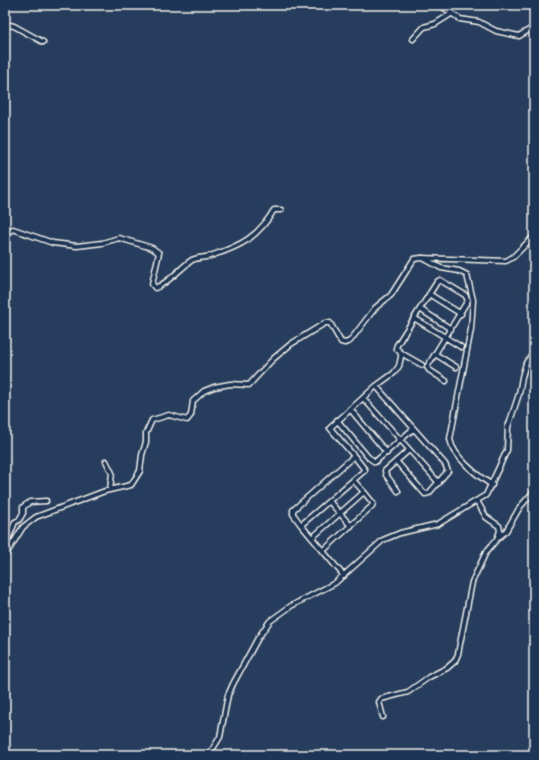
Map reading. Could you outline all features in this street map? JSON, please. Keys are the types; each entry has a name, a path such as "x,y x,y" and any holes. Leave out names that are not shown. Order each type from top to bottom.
{"street":[{"path":"440,5 460,19 479,22 496,31 515,36 521,35 534,27"},
{"path":"413,39 424,26 435,24 451,14"},
{"path":"5,24 14,26 43,42"},
{"path":"5,234 13,229 53,243 77,246 102,243 119,238 152,248 158,251 159,256 152,284 155,288 164,284 174,274 194,259 211,256 235,248 262,228 274,210 281,210"},
{"path":"5,556 23,528 36,517 110,490 127,487 139,476 142,455 146,442 146,433 152,420 169,415 187,420 191,415 193,401 204,391 230,384 249,385 273,359 291,344 325,323 330,323 341,342 348,342 375,308 391,295 412,262 417,258 506,261 514,257 534,236"},
{"path":"422,258 441,268 459,271 467,275 473,300 471,329 450,439 453,448 468,466 492,485"},
{"path":"422,365 401,353 396,346 438,281 447,283 468,298 467,304 427,368 446,381"},
{"path":"429,294 461,314"},
{"path":"420,309 451,329"},
{"path":"414,318 461,347"},
{"path":"209,755 220,737 228,695 264,628 291,606 325,590 344,576 383,540 400,533 438,524 486,495 492,485 507,450 508,427 519,394 522,377 529,357 534,351"},
{"path":"302,525 365,470 329,429 337,420 396,370 401,361 401,353"},
{"path":"435,354 456,367"},
{"path":"376,386 448,468 447,473 439,483 429,493 425,494 396,461"},
{"path":"363,398 439,483"},
{"path":"350,409 387,453"},
{"path":"337,420 370,460 378,461 413,429"},
{"path":"398,491 384,473 409,450"},
{"path":"344,576 293,514 293,510 354,456"},
{"path":"106,461 112,473 110,490"},
{"path":"324,550 373,505 353,480"},
{"path":"383,717 379,702 381,699 408,692 429,677 447,668 455,661 459,650 472,582 486,552 506,531 520,507 534,491"},
{"path":"313,538 364,492"},
{"path":"5,547 15,522 20,519 23,513 23,507 30,502 46,501"},
{"path":"329,501 351,526"},
{"path":"477,501 486,516 499,526 500,531 497,539"}]}
